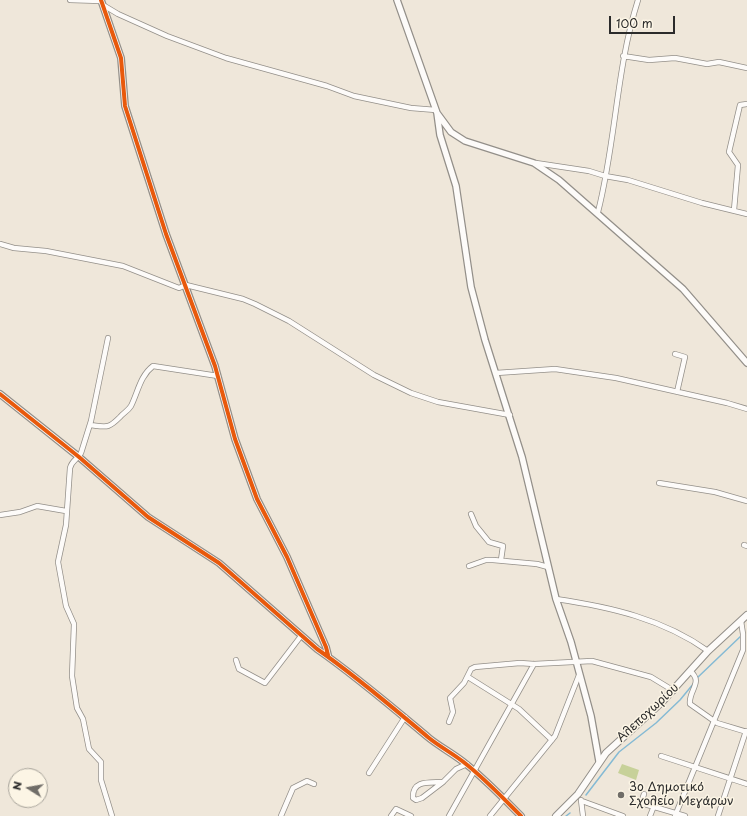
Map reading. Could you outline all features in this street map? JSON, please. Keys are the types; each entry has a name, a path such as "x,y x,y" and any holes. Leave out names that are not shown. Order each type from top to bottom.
{"main road":[{"name":"Αλεποχωρίου","path":"556,816 578,794 599,761 619,739 674,690 708,651 747,615"}],"street":[{"path":"70,0 102,2 118,14 167,36 226,58 327,86 354,96 436,112 451,132 459,138 536,164 589,171 605,176 628,180 669,194 747,214"},
{"path":"397,0 436,112 440,135 458,199 471,288 485,340 510,415 526,472 556,599 570,638 591,716 599,761"},
{"path":"598,212 605,176 623,56 638,0"},
{"path":"102,2 120,58 125,106 162,221 218,376 234,434 257,499 287,557 328,656"},
{"path":"623,56 649,60 675,58 707,64 719,62 747,68"},
{"path":"734,210 738,165 730,155 730,147 740,105 747,104"},
{"path":"536,164 559,180 598,212 683,289 747,363"},
{"path":"0,244 14,248 46,252 123,266 179,288 186,285 243,299 289,321 374,375 411,393 438,402 510,415"},
{"path":"108,338 90,425 79,457 73,460 70,468 65,530 58,562 64,600 74,624 72,643 72,680 77,708 83,719 89,749 102,762 101,780 112,816"},
{"path":"675,354 684,356 685,359 677,392"},
{"path":"90,425 107,426 114,424 130,408 138,387 147,372 153,366 218,376"},
{"path":"496,372 555,369 616,378 727,403 747,409"},
{"path":"0,394 79,457 148,517 219,563 316,649 328,656 434,742 467,764 474,772 491,785 521,816"},
{"path":"659,483 714,492 747,501"},
{"path":"0,515 20,512 36,506 66,511"},
{"path":"472,514 476,526 489,542 503,546 501,560"},
{"path":"469,566 486,560 501,560 548,567"},
{"path":"556,599 612,610 650,620 680,633 708,651"},
{"path":"676,815 743,650 741,621"},
{"path":"236,660 239,669 265,683 301,636"},
{"path":"449,722 454,712 450,705 450,698 468,677 472,668 520,663 534,664 576,661 598,662 651,677 674,690"},
{"path":"449,816 534,664"},
{"path":"690,671 695,676 696,684 689,699 690,704 714,721 747,731 718,816"},
{"path":"490,816 558,732 579,675"},
{"path":"468,677 511,704 552,740"},
{"path":"369,773 405,717"},
{"path":"661,756 747,784"},
{"path":"443,782 423,782 415,790 413,798 416,800 422,798 443,782 456,769 467,764"},
{"path":"282,816 293,788 305,782 314,784"},
{"path":"578,794 582,801 583,816"},
{"path":"644,794 641,803 654,806 676,815 685,816"},
{"path":"582,801 623,816"},
{"path":"650,816 654,806"},
{"path":"391,816 396,809 411,816"}],"green space":[{"path":"622,764 639,770 636,780 618,773"}],"waterway":[{"path":"697,678 742,635"},
{"path":"586,795 619,752 656,723 680,700 694,683"},
{"path":"566,816 570,813"}],"cycle path":[{"path":"101,0 121,58 125,106 166,234 215,366 235,439 257,499 287,557 326,647 328,655"},
{"path":"0,394 79,457 148,517 219,563 317,649 388,703 429,738 473,770 521,816"}],"place":[{"name":"3ο Δημοτικό Σχολείο Μεγάρων","path":"621,795"}]}
